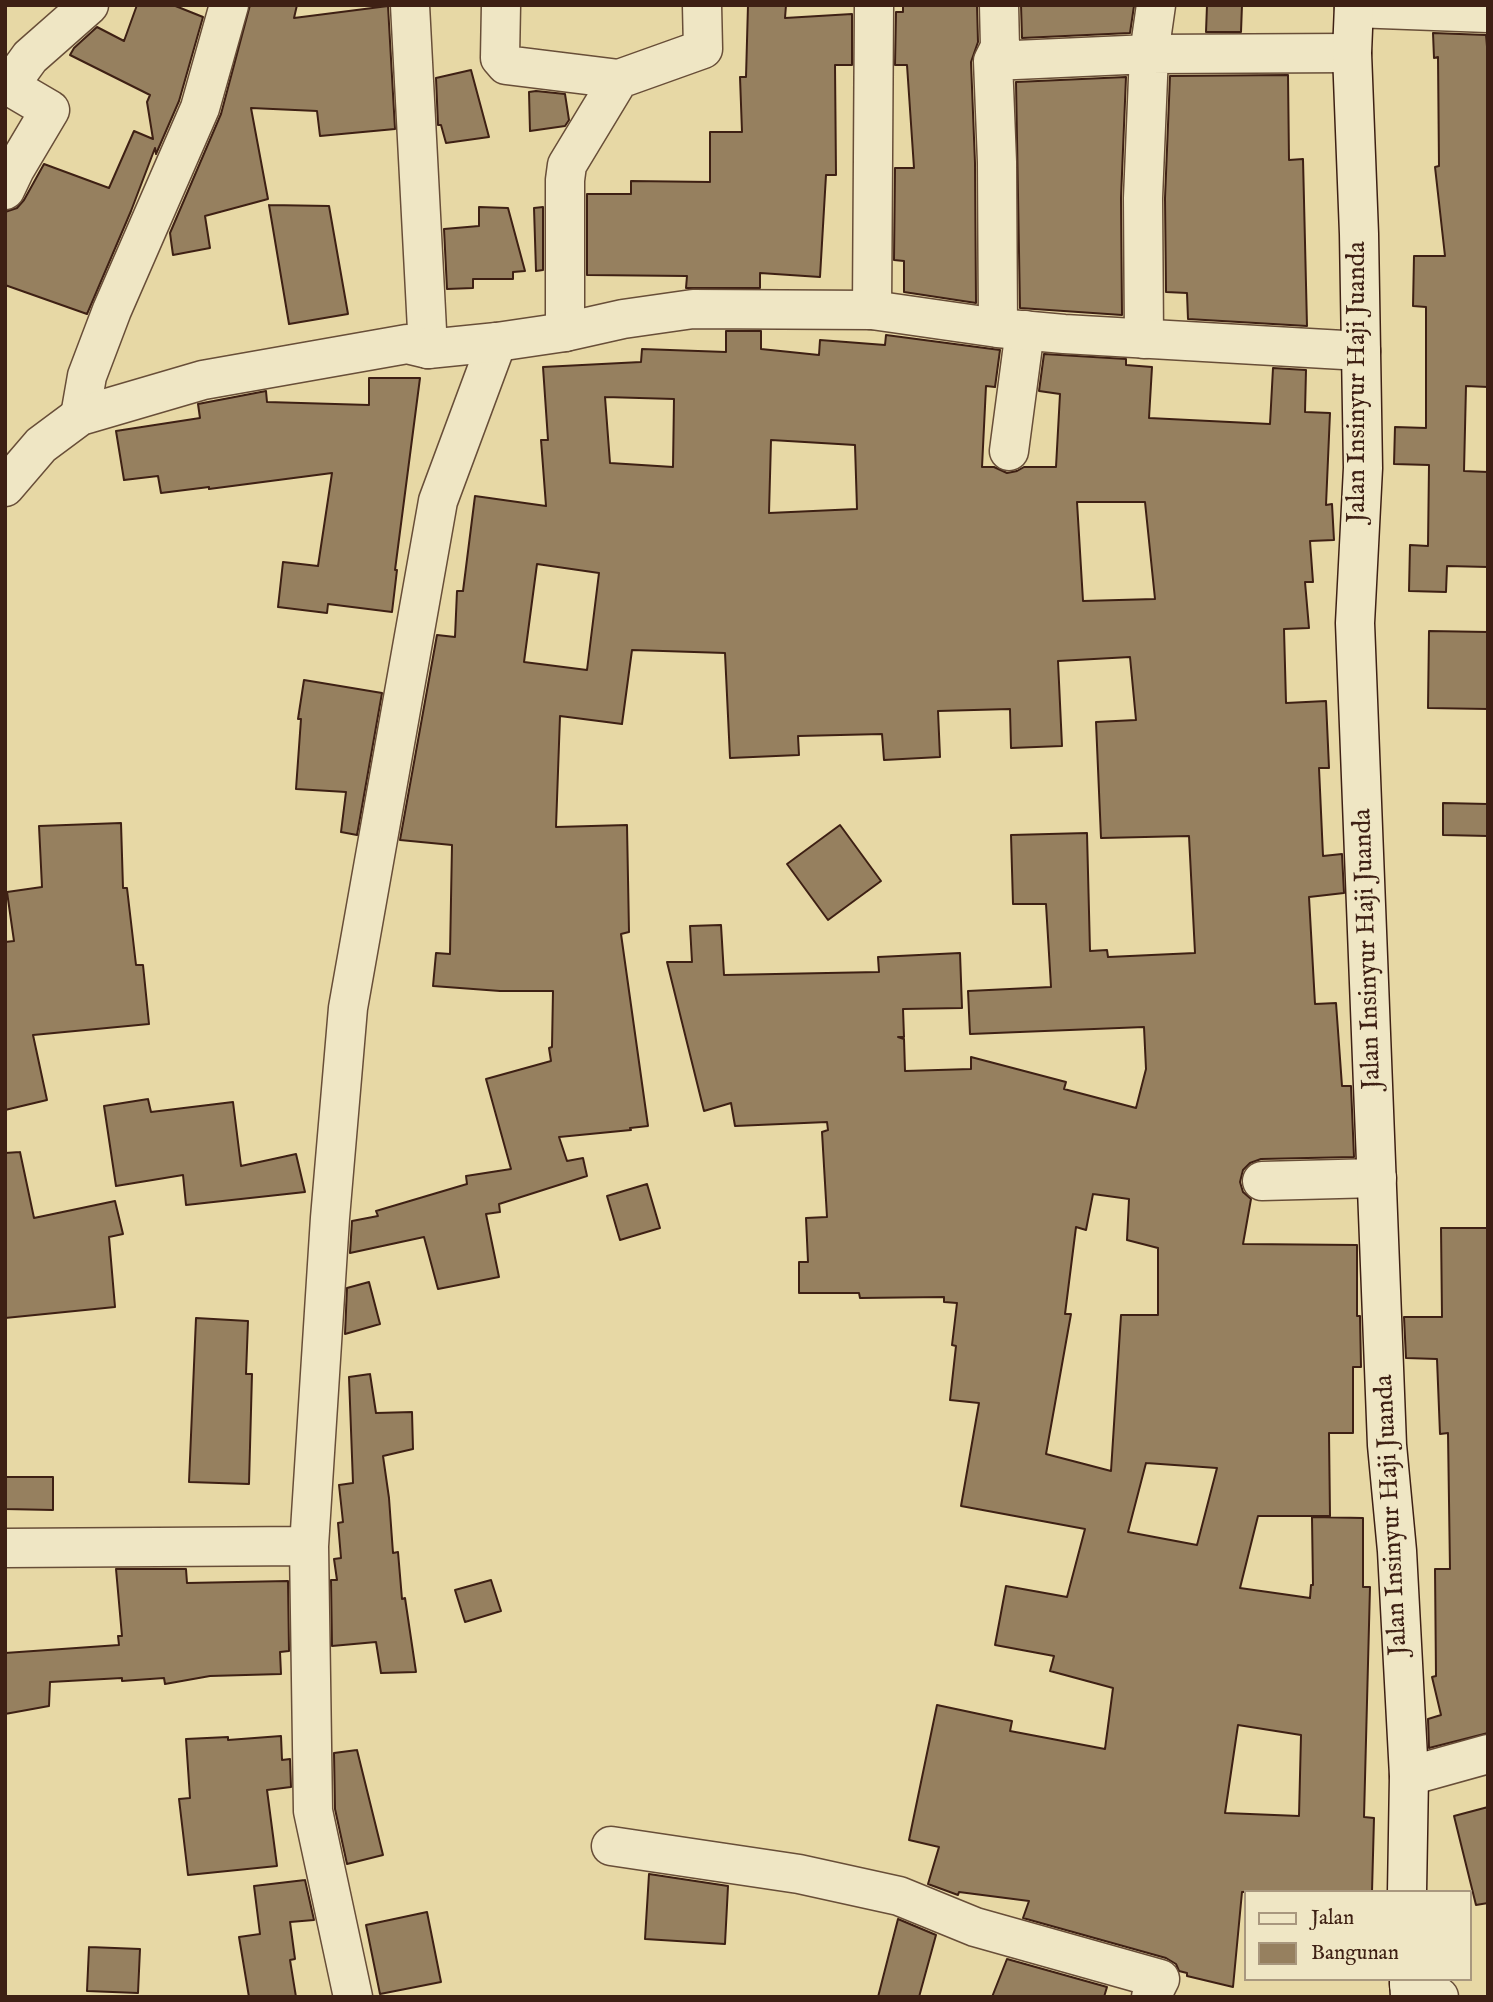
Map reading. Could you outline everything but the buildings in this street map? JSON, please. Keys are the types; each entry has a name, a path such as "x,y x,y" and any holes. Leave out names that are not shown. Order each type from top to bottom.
{"street":[{"path":"9,175 50,110 9,86 30,57 89,5"},
{"path":"80,416 87,376 112,310 200,108 229,5"},
{"path":"410,5 428,349"},
{"path":"501,5 500,58 506,65 619,79 703,49 702,5"},
{"path":"872,310 874,5"},
{"path":"999,5 1000,47 993,61 997,184 1012,329 1009,451"},
{"path":"1144,339 1143,198 1149,54 1156,5"},
{"path":"1354,6 1488,13"},
{"name":"Jalan Insinyur Haji Juanda","path":"1354,6 1352,53 1363,468 1355,623 1387,1445 1397,1551 1409,1776 1407,1890"},
{"path":"993,61 1149,54 1352,53"},
{"path":"565,332 567,165 619,79"},
{"path":"9,475 41,445 80,416 203,380 407,344 428,349 497,342 693,309 872,310 1012,329 1361,351"},
{"path":"353,1997 313,1811 309,1546 330,1218 348,1008 438,501 497,342"},
{"path":"1262,1181 1377,1178"},
{"path":"5,1548 309,1546"},
{"path":"1409,1776 1488,1754"},
{"path":"611,1846 799,1874 899,1896 975,1927 1160,1979 1151,1997"}]}
